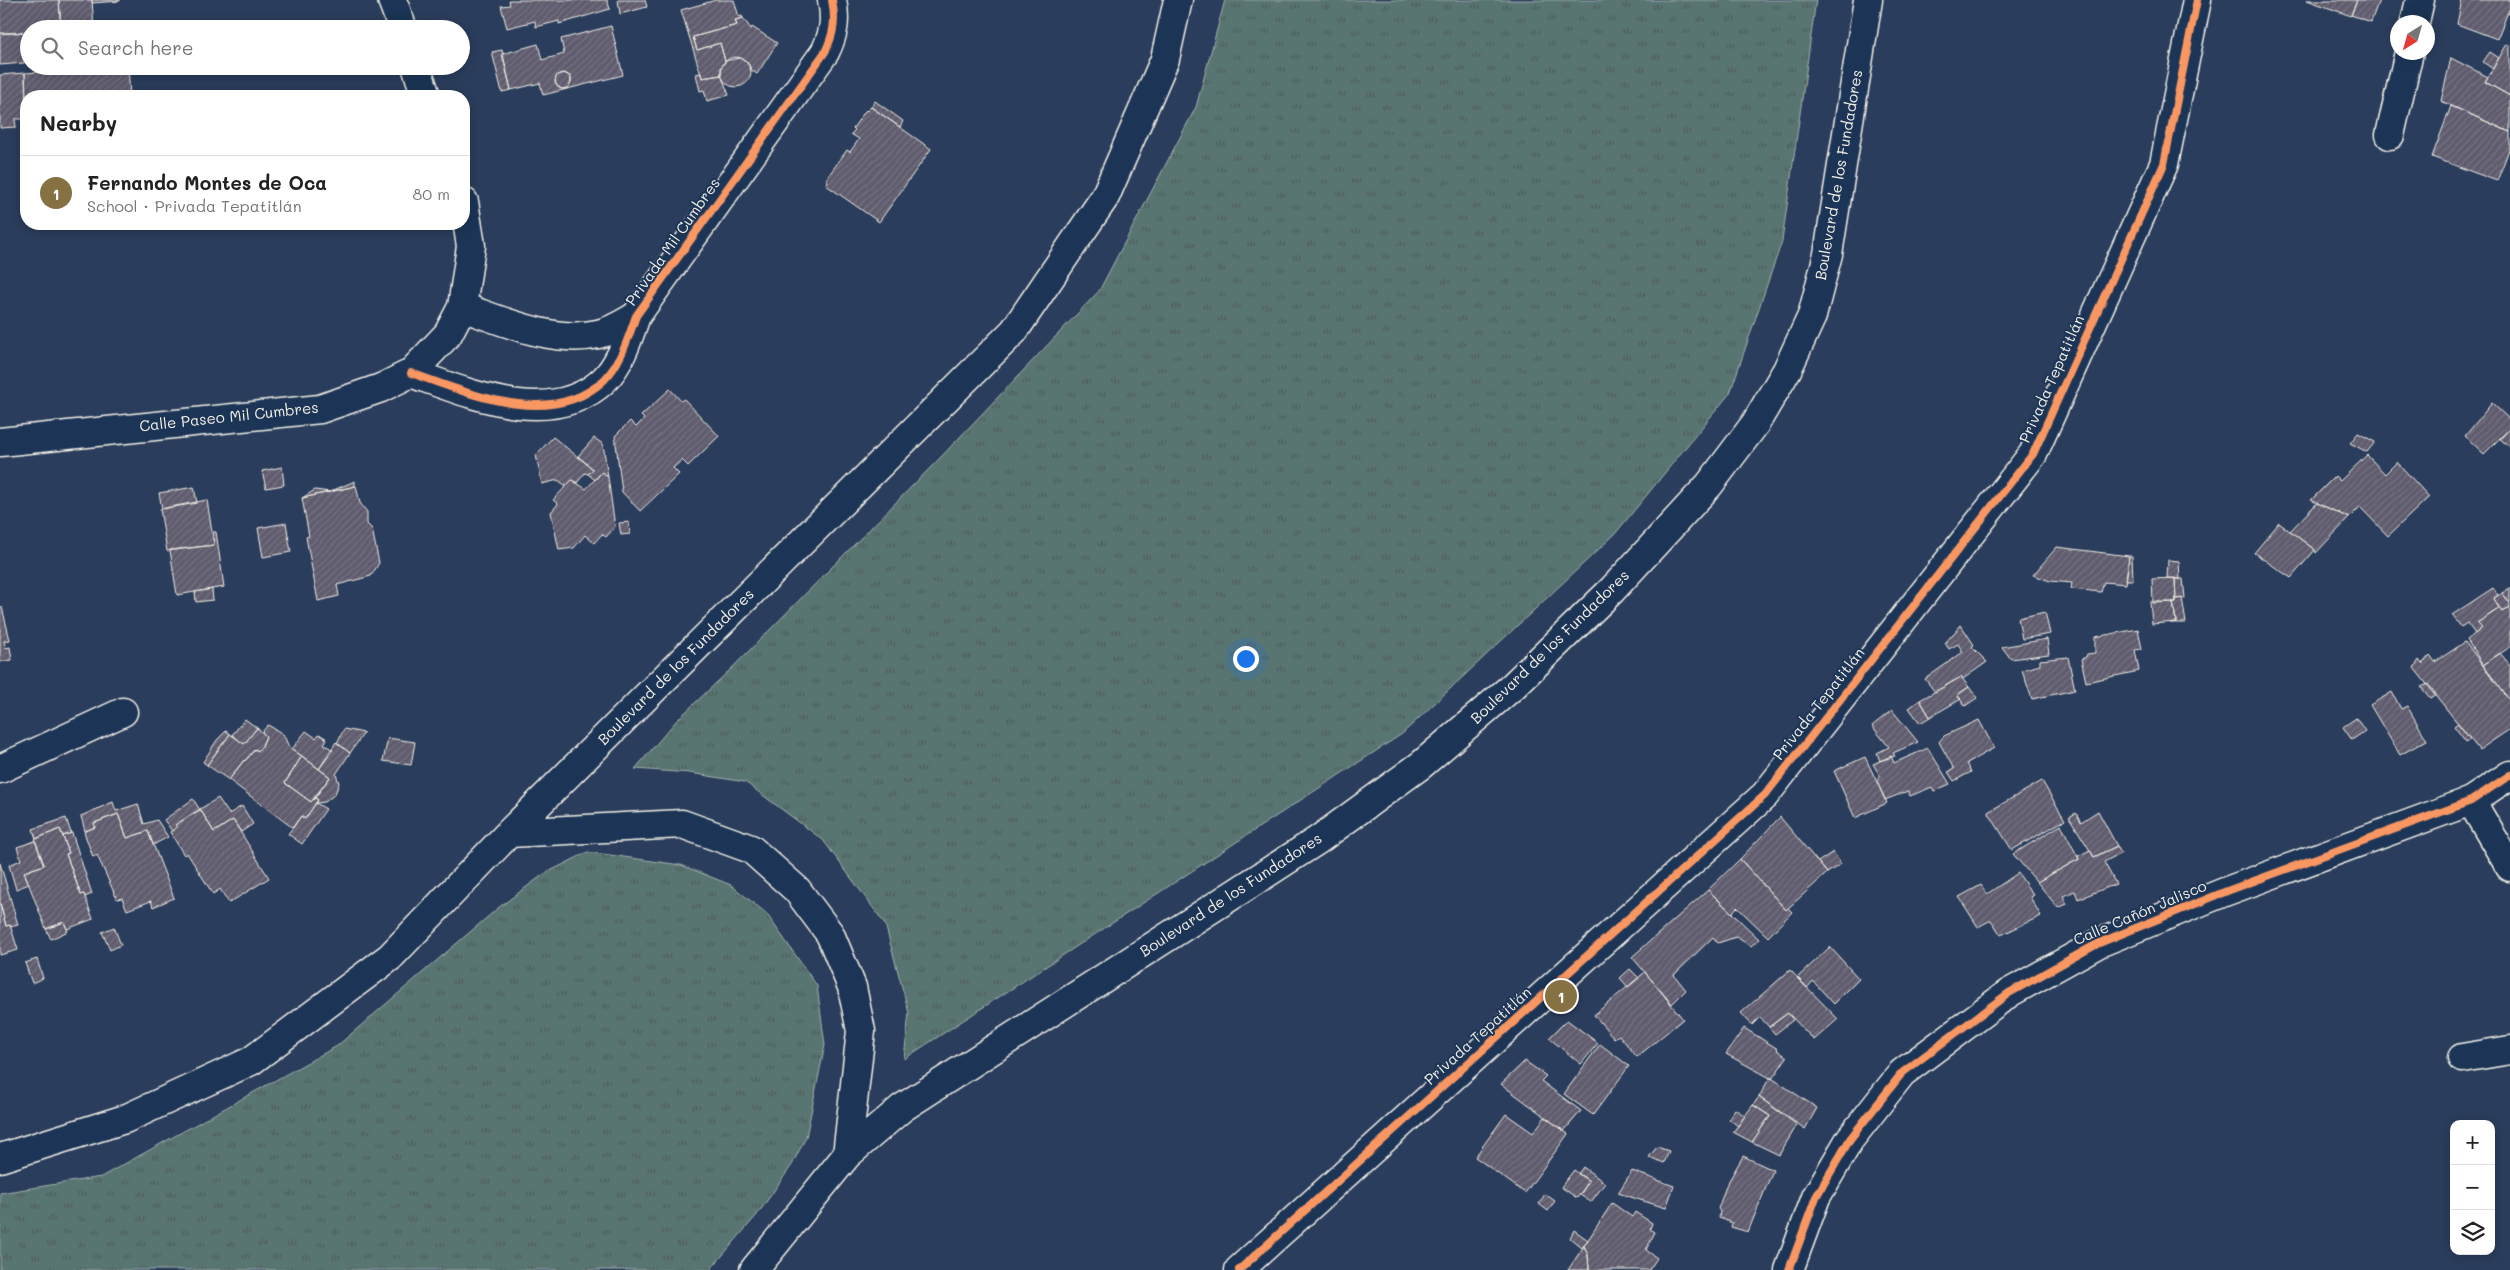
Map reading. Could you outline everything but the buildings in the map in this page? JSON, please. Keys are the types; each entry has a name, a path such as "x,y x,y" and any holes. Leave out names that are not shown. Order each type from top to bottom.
{"street":[{"path":"392,0 400,20"},
{"name":"Privada Mil Cumbres","path":"411,373 498,401 544,404 569,400 587,392 608,375 626,344 636,316 825,52 832,38 835,23 832,0"},
{"name":"Boulevard de los Fundadores","path":"0,1158 124,1119 251,1061 390,957 509,833 1014,330 1105,197 1165,59 1178,0"},
{"name":"Boulevard de los Fundadores","path":"754,1270 847,1155 902,1108 1146,949 1318,840 1421,765 1513,686 1612,590 1709,485 1755,424 1788,370 1812,316 1828,254 1868,0"},
{"name":"Privada Tepatitlán","path":"1238,1270 1765,796 2034,454 2164,164 2197,0"},
{"path":"2417,15 2420,0"},
{"path":"2390,135 2406,60"},
{"path":"419,75 424,90"},
{"name":"Calle Paseo Mil Cumbres","path":"0,442 320,408 381,388 411,373 448,334 462,307 472,246 469,230"},
{"name":"Privada Mil Cumbres","path":"462,307 521,327 581,336 599,334 619,326 636,316"},
{"path":"0,769 124,712"},
{"name":"Calle Cañón Jalisco","path":"1789,1270 1816,1197 1850,1139 1902,1072 2010,993 2099,943 2227,891 2471,801 2510,775"},
{"path":"2471,801 2510,867"},
{"path":"509,833 682,824 751,849 797,890 830,934 852,987 861,1031 847,1155"},
{"path":"2462,1058 2510,1050"}],"green space":[{"path":"1225,0 1816,0 1782,241 1730,393 1615,534 1402,734 904,1059 909,1013 885,924 823,840 745,782 690,773 635,769 676,721 732,668 939,459 1099,291 1196,107"},
{"path":"588,852 681,865 731,885 766,913 817,986 825,1045 806,1137 792,1165 757,1215 710,1270 0,1270 0,1193 101,1177 337,1046 498,908 544,874"}],"cycle path":[{"path":"411,373 483,397 509,403 535,405 560,403 583,395 604,380 615,366 636,316 825,52 833,27 832,0"},
{"path":"1239,1270 1765,795 2033,454 2164,164 2197,0"},
{"path":"1789,1270 1816,1197 1850,1139 1902,1073 2009,993 2099,943 2227,891 2471,801 2510,775"}],"place":[{"name":"Fernando Montes de Oca","path":"1561,996"}]}
